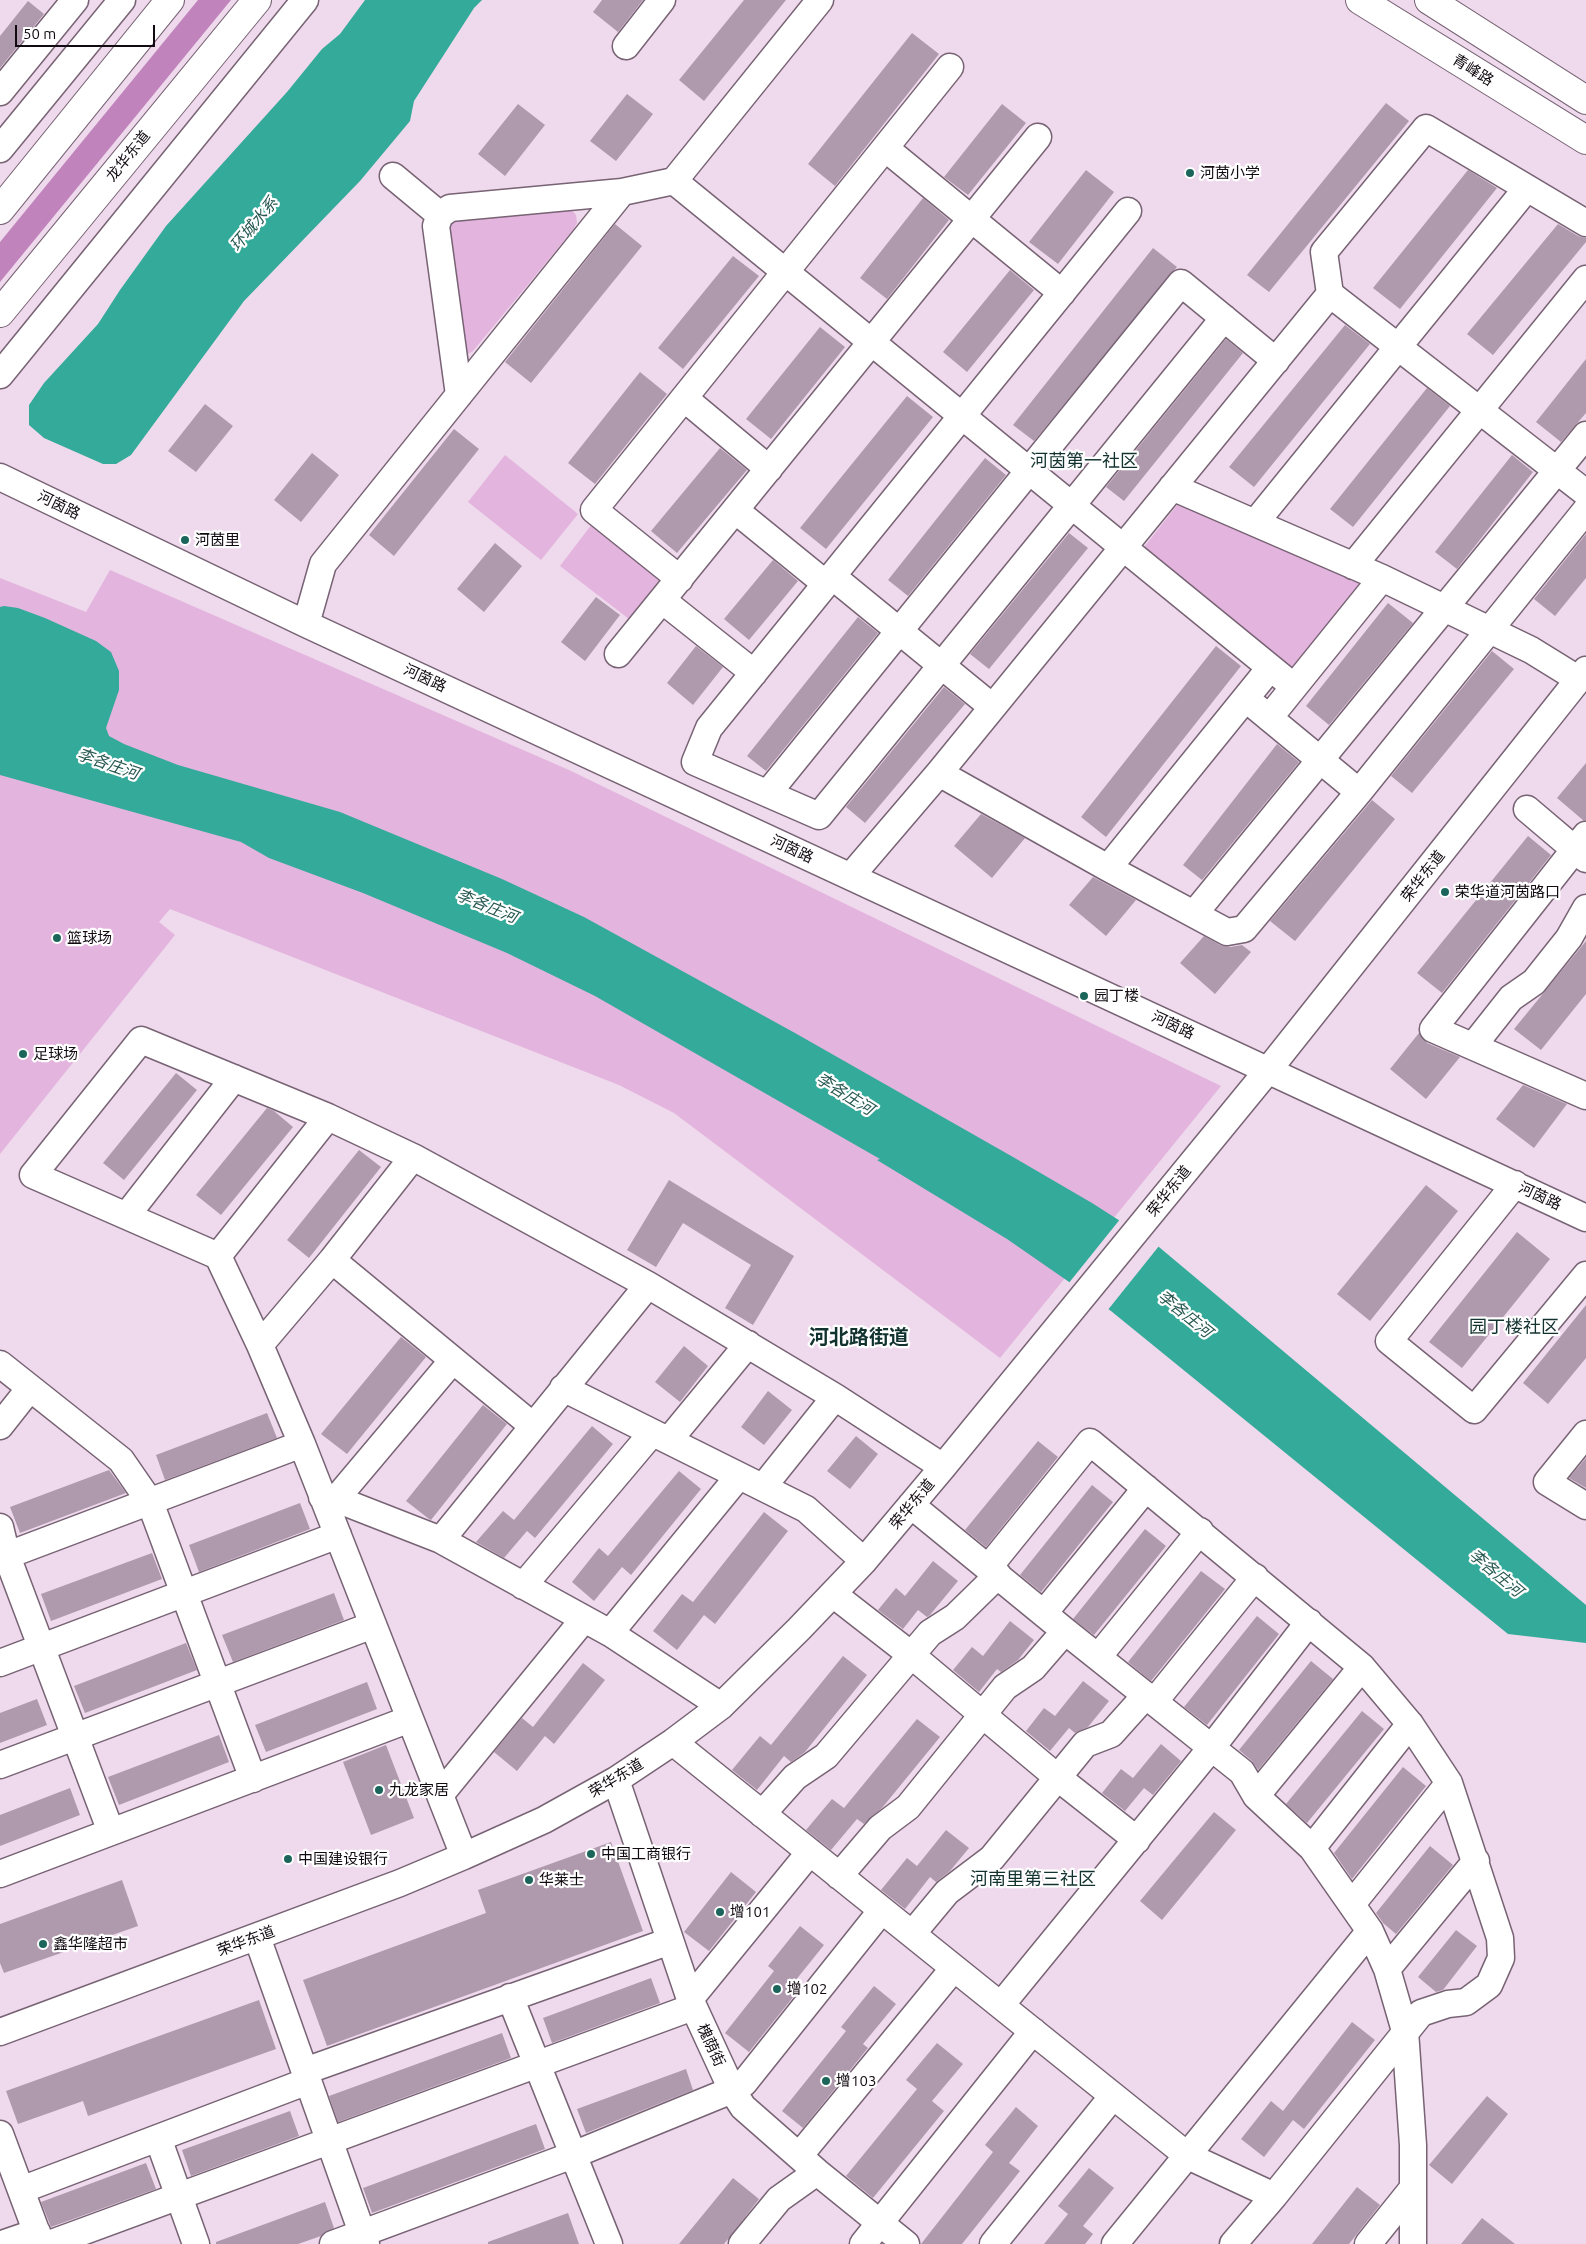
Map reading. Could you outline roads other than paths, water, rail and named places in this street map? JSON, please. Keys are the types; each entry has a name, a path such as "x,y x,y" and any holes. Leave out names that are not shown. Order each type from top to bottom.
{"main road":[{"path":"0,210 170,0"},
{"name":"龙华东道","path":"0,313 257,0"},
{"name":"青峰路","path":"1360,0 1586,140"},
{"path":"1429,0 1586,100"}],"street":[{"path":"0,149 122,0"},
{"path":"0,375 304,0"},
{"path":"626,46 662,0"},
{"path":"459,395 436,226 440,215 450,208 622,192 674,181 820,0"},
{"path":"0,92 73,1 130,49"},
{"path":"680,579 594,510 950,67"},
{"path":"1586,223 1426,128 1324,252 1330,294 1586,493"},
{"path":"618,654 1038,137"},
{"path":"885,148 1062,293"},
{"path":"393,176 440,215"},
{"path":"674,181 1293,686"},
{"path":"1255,523 1527,188"},
{"path":"306,624 323,564 622,192"},
{"path":"1128,211 709,728 694,762 819,816 1224,318"},
{"path":"1353,566 1586,279"},
{"path":"768,793 1181,283 1276,360"},
{"path":"851,876 939,772 991,706 1330,294"},
{"path":"684,398 769,469"},
{"path":"1194,914 1586,435"},
{"name":"河茵路","path":"0,477 306,624 1586,1218"},
{"path":"1172,488 1382,578 1582,674"},
{"path":"735,510 900,630 991,706"},
{"path":"939,772 1108,868 1227,932 1244,929 1359,792 1586,510"},
{"path":"1269,718 1382,578"},
{"path":"662,600 754,673"},
{"path":"1108,868 1270,668"},
{"name":"荣华东道","path":"1,2028 257,1937 400,1883 464,1856 544,1820 616,1780 673,1742 721,1706 864,1561 943,1467 1269,1070 1582,674"},
{"path":"1245,698 1359,792"},
{"path":"1527,809 1582,847 1433,1029 1586,1096"},
{"path":"1473,1046 1511,998 1534,982 1569,938 1586,908"},
{"path":"464,1856 338,1535 329,1498 302,1444 260,1345 218,1256 33,1175 140,1040 328,1117 413,1157 648,1285 835,1396 943,1467"},
{"path":"127,1215 234,1078"},
{"path":"218,1256 328,1117"},
{"path":"260,1345 332,1260 413,1157"},
{"path":"1514,1184 1389,1341 1474,1410 1586,1275"},
{"path":"332,1260 533,1426"},
{"path":"441,1540 648,1285"},
{"path":"523,1586 748,1344"},
{"path":"329,1498 453,1360"},
{"path":"0,1364 121,1460 150,1502 253,1779"},
{"path":"0,1426 30,1388"},
{"path":"564,1388 806,1510 864,1561"},
{"path":"763,1487 835,1396"},
{"path":"1586,1434 1547,1482 1586,1506"},
{"path":"762,1814 795,1777 826,1756 910,1654 930,1633 955,1617 993,1571 1090,1442 1362,1667 1410,1724 1449,1783 1500,1938 1501,1958 1489,1985 1466,2002 1448,2004 1421,2013 1274,2196 1233,2244"},
{"path":"3,1557 302,1444"},
{"path":"610,1633 738,1477"},
{"path":"1044,1613 1146,1488"},
{"path":"329,1498 441,1540 610,1633 721,1706"},
{"path":"911,1505 1098,1658 1242,1772 1256,1796 1312,1848 1352,1904 1370,1931 1387,1970 1405,2032 1413,2145 1413,2244"},
{"path":"0,1526 3,1557 41,1647 111,1832"},
{"path":"1098,1658 1200,1532"},
{"path":"0,1663 338,1535"},
{"path":"912,1934 947,1892 992,1858 1085,1744 1111,1734 1150,1699 1255,1577"},
{"path":"833,1594 910,1654 1057,1777 1137,1840"},
{"path":"440,1795 584,1619"},
{"path":"1001,2005 1212,1747 1308,1622"},
{"path":"0,1765 373,1625"},
{"path":"839,1876 880,1828 908,1807 1006,1687 1033,1668 1065,1631"},
{"path":"1256,1796 1362,1667"},
{"path":"0,1874 410,1719"},
{"path":"1312,1848 1410,1724"},
{"path":"673,1742 1188,2156 1274,2196"},
{"name":"槐荫街","path":"616,1780 692,2003 732,2090 743,2107 808,2164 906,2244"},
{"path":"1352,1904 1449,1783"},
{"path":"2,2244 42,2240 179,2196 537,2064 692,2003 810,1852"},
{"path":"1387,1970 1476,1861"},
{"path":"333,2244 364,2239 732,2090 744,2083 882,1910"},
{"path":"1115,2244 1370,1931"},
{"path":"257,1937 364,2239"},
{"path":"21,2190 158,2138 306,2076 510,1997 670,1941"},
{"path":"742,2244 808,2164 954,1968"},
{"path":"510,1997 573,2155 603,2242"},
{"path":"863,2244 1033,2031"},
{"path":"993,2244 1114,2096"},
{"path":"0,2134 42,2240"},
{"path":"158,2138 196,2244"},
{"path":"1368,2244 1413,2188"}],"water":[{"name":"环城水系","path":"365,0 482,0 474,8 414,101 410,121 360,181 244,301 131,455 116,464 103,464 44,438 29,425 29,405 44,383 98,324 166,226 287,92 322,49 340,34"},
{"name":"李各庄河","path":"0,607 18,608 45,618 96,641 111,652 119,671 119,690 106,728 109,736 124,744 178,765 340,812 502,879 584,917 795,1033 1013,1157 1092,1203 1153,1242 1586,1605 1586,1643 1508,1634 1111,1311 1007,1239 877,1160 880,1159 595,996 507,953 363,893 269,858 241,842 0,775"}],"place":[{"name":"河茵小学","path":"1190,173"},
{"name":"河茵里","path":"185,540"},
{"name":"荣华道河茵路口","path":"1445,892"},
{"name":"篮球场","path":"57,938"},
{"name":"园丁楼","path":"1084,996"},
{"name":"足球场","path":"23,1054"},
{"name":"九龙家居","path":"379,1790"},
{"name":"中国工商银行","path":"591,1854"},
{"name":"中国建设银行","path":"288,1859"},
{"name":"华莱士","path":"529,1880"},
{"name":"增101","path":"720,1912"},
{"name":"鑫华隆超市","path":"43,1944"},
{"name":"增102","path":"777,1989"},
{"name":"增103","path":"826,2081"}],"district":[{"name":"河茵第一社区","path":"1084,461"},
{"name":"园丁楼社区","path":"1514,1327"},
{"name":"河北路街道","path":"859,1337"},
{"name":"河南里第三社区","path":"1033,1879"}]}
